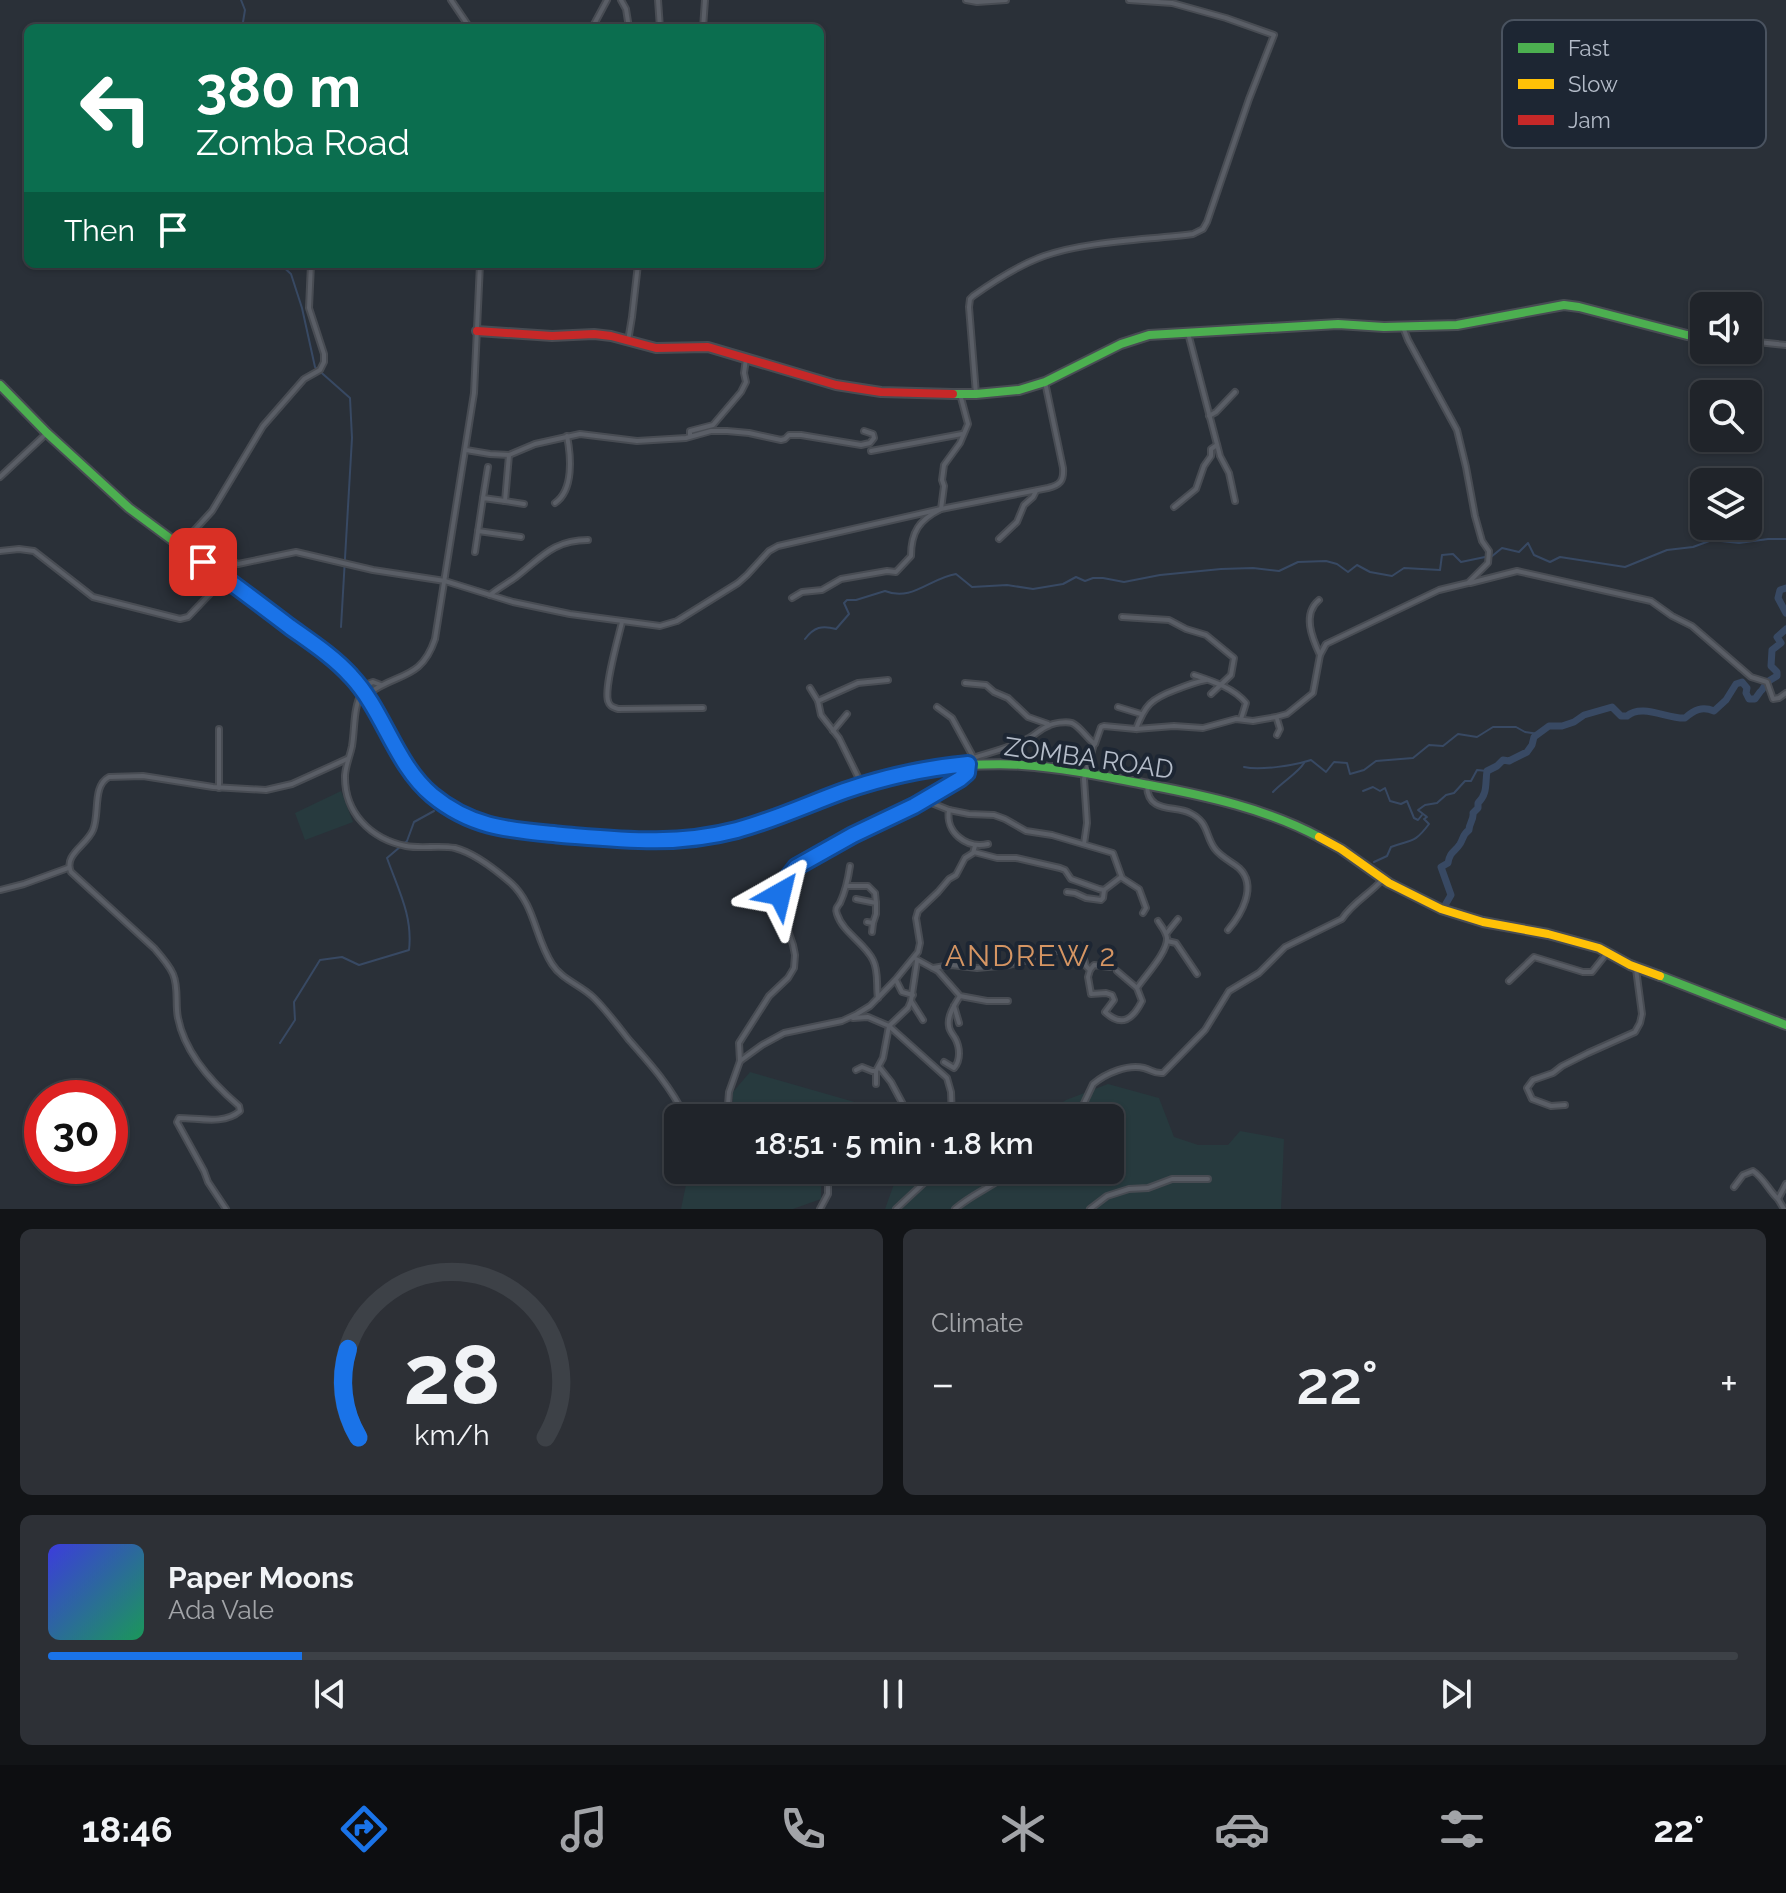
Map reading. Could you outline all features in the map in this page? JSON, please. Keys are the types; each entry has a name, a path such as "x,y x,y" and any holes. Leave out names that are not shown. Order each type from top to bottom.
{"main road":[{"path":"477,331 552,336 594,334 656,348 708,347 857,389 960,394 1019,390 1045,382 1138,338 1188,333 1345,324 1384,327 1457,325 1564,305 1690,335"},
{"name":"ZOMBA ROAD","path":"0,385 129,508 330,656 364,691 416,778 444,805 468,818 497,828 630,841 690,839 762,823 862,785 912,772 973,762 1085,773 1262,812 1328,842 1421,901 1458,915 1575,941 1786,1025"}],"street":[{"path":"451,0 467,24"},
{"path":"594,24 607,0"},
{"path":"621,0 628,24"},
{"path":"658,0 660,24"},
{"path":"703,24 705,0"},
{"path":"966,0 1006,0"},
{"path":"976,394 969,307 973,296 1029,263 1059,252 1193,234 1203,229 1207,222 1274,35 1172,3 1129,0"},
{"path":"180,546 212,511 263,426 304,379 318,371 324,362 309,308 311,268"},
{"path":"364,691 415,670 429,656 435,639 474,393 480,268"},
{"path":"628,341 638,268"},
{"path":"1403,327 1457,430 1475,516 1482,541 1489,551 1488,563 1468,583"},
{"path":"1188,333 1235,501"},
{"path":"1762,342 1786,345"},
{"path":"690,436 690,431 713,425 741,392 746,382 746,359"},
{"path":"188,537 238,564 296,552 345,564 445,581 513,602 622,622 655,626 671,624 743,579 769,551 782,545 1060,483 1063,473 1045,382"},
{"path":"1209,416 1235,392"},
{"path":"941,509 944,465 968,424 960,394"},
{"path":"466,450 509,455 535,444 580,434 637,441 711,431 749,433 783,440 789,435 801,435 861,445 870,443 874,438 873,434 864,431"},
{"path":"0,477 47,433"},
{"path":"871,451 964,433"},
{"path":"555,503 565,493 571,466 567,436"},
{"path":"1174,507 1196,489 1211,456 1211,449 1217,445"},
{"path":"505,501 509,455"},
{"path":"475,552 488,467"},
{"path":"999,539 1017,522 1024,505 1036,490"},
{"path":"483,498 524,504"},
{"path":"792,598 802,592 822,590 841,579 896,572 911,556 911,540 917,528 941,509"},
{"path":"478,531 521,537"},
{"path":"490,595 554,547 575,540 588,540"},
{"path":"0,551 34,551 93,597 180,619 191,615 225,578"},
{"path":"1084,844 1087,823 1085,773 1101,727 1203,728 1241,719 1253,721 1287,714 1313,693 1320,655 1332,640 1439,590 1517,571 1651,601 1692,626 1751,677 1767,682 1773,699 1786,693"},
{"path":"1319,600 1313,605 1309,624 1320,655"},
{"path":"1122,617 1162,619 1206,635 1234,658 1231,675 1211,694"},
{"path":"622,622 609,683 610,705 618,709 703,708"},
{"path":"1194,675 1234,691 1245,701 1241,719"},
{"path":"818,701 858,683 888,680"},
{"path":"1136,729 1144,709 1156,697 1206,680"},
{"path":"381,685 373,682 358,702 345,776 351,808 366,827 385,840 405,846 458,849 488,865 518,890 530,909 553,966 560,975 595,1000 670,1088 679,1104"},
{"path":"965,683 986,685 1008,698 1028,717 1050,725"},
{"path":"810,688 818,701 820,713 862,785"},
{"path":"937,707 952,718 973,762"},
{"path":"1118,707 1141,714"},
{"path":"833,731 847,714"},
{"path":"1276,717 1280,729 1277,735"},
{"path":"728,1104 740,1061 738,1045 769,996 794,968 795,955 782,914 780,894 796,867 962,778 973,762 1017,744 1050,725 1074,724 1094,744"},
{"path":"219,729 219,788"},
{"path":"68,868 71,857 94,827 99,792 106,778 143,776 219,788 260,790 281,787 347,759"},
{"path":"1147,786 1148,795 1155,803 1168,809 1187,811 1196,817 1207,829 1213,847 1243,873 1248,897 1228,930"},
{"path":"924,800 949,810 994,815 1026,831 1047,833 1113,853 1122,878 1141,892 1146,908 1143,913"},
{"path":"949,810 948,819 953,832 975,849 1000,858 1016,858 1060,868 1071,879 1104,890"},
{"path":"876,1084 889,1026 908,1008 912,998 920,943 916,918 918,911 956,875 963,860 975,849 988,844"},
{"path":"850,866 848,886 836,913 874,962 878,998"},
{"path":"0,890 68,868"},
{"path":"68,868 166,962 176,985 177,1016 182,1035 207,1075 239,1106 240,1111 228,1117 197,1121 183,1117 177,1122 208,1182 226,1209"},
{"path":"1067,892 1102,900 1104,890 1123,876"},
{"path":"1084,1104 1097,1080 1121,1069 1141,1067 1156,1074 1163,1073 1205,1030 1229,991 1259,973 1285,947 1342,919 1383,879"},
{"path":"848,886 868,886 875,893 876,914 870,922 872,932"},
{"path":"856,899 876,903"},
{"path":"1166,934 1178,919"},
{"path":"1137,988 1167,941 1158,921"},
{"path":"1167,941 1176,943 1197,974"},
{"path":"933,968 1009,965 1028,960 1040,952 1067,947 1084,959 1090,970"},
{"path":"1509,981 1534,957 1592,972 1607,953"},
{"path":"846,1019 878,998 916,959"},
{"path":"916,959 933,968 960,996 1008,1001"},
{"path":"1110,967 1094,965 1090,970 1091,994 1113,995 1114,1000 1105,1012 1123,1021 1133,1017 1142,1001 1137,988 1117,971"},
{"path":"1565,1105 1551,1106 1532,1099 1527,1088 1533,1080 1635,1032 1642,1014 1636,967"},
{"path":"896,979 902,992 912,998 923,1020"},
{"path":"944,1062 955,1068 958,1062 958,1043 948,1025 960,996"},
{"path":"954,1006 959,1023"},
{"path":"740,1061 784,1033 868,1017 889,1026 947,1078 951,1104"},
{"path":"856,1070 862,1067 872,1071 878,1069"},
{"path":"878,1069 891,1082 903,1104"},
{"path":"1734,1187 1743,1175 1753,1171 1784,1209"},
{"path":"1090,1209 1107,1196 1122,1191 1148,1188 1172,1179 1208,1179"},
{"path":"820,1209 828,1194 828,1184"},
{"path":"896,1209 923,1184"},
{"path":"955,1209 994,1184"},
{"path":"1778,1199 1786,1184"}],"green space":[{"path":"341,791 353,822 305,840 295,813"},
{"path":"750,1072 862,1104 733,1104 733,1092"},
{"path":"1108,1084 1159,1098 1174,1137 1198,1145 1228,1145 1240,1131 1284,1139 1281,1209 885,1209 894,1184 1124,1184 1124,1104 1060,1104"},
{"path":"686,1184 821,1184 821,1199 793,1209 681,1209"}],"waterway":[{"path":"241,0 245,10 243,24"},
{"path":"284,268 291,274 302,308 315,367 350,398 352,438 341,627"},
{"path":"1491,557 1502,548 1519,552 1528,543 1534,555 1550,562 1560,557 1625,567 1667,550 1693,547 1712,540 1739,543 1786,539"},
{"path":"805,639 819,628 836,629 849,614 844,603 847,600 885,591 904,594 956,574 972,587 1007,585 1033,589 1063,584 1076,577 1085,581 1103,578 1124,582 1221,569 1279,571 1298,562 1326,561 1348,572 1357,565 1370,572 1392,576 1404,568 1440,570 1442,555 1453,554 1461,562 1485,557"},
{"path":"1786,588 1780,590 1778,598 1786,613"},
{"path":"1762,690 1767,682 1777,676 1771,666 1772,650 1781,643 1777,637 1786,629"},
{"path":"1444,907 1451,895 1441,867 1448,863 1469,830 1473,813 1485,792 1487,771 1503,760 1509,761 1527,752 1534,737 1549,726 1562,726 1584,715 1612,707 1621,716 1647,711 1685,718 1698,710 1714,711 1736,684 1742,682 1749,699 1755,699 1760,692"},
{"path":"1244,767 1278,767 1311,760 1326,772 1334,762 1347,763 1350,774 1364,770 1376,761 1413,758 1429,745 1443,746 1458,734 1477,737 1493,727 1516,727 1539,734"},
{"path":"1273,792 1304,763"},
{"path":"1374,862 1387,856 1391,847 1420,835 1429,824 1424,819 1427,817 1418,810 1454,793 1465,781 1471,781 1477,770 1487,771"},
{"path":"1363,791 1373,787 1380,791 1385,788 1390,801 1401,804 1407,801 1414,818 1418,820 1422,815"},
{"path":"280,1043 295,1020 294,1002 320,960 342,957 359,965 409,950 407,914 387,858 407,841 414,822 434,811"}],"traffic: fast":[{"path":"953,394 1019,390 1045,382 1121,344 1149,335 1338,324 1384,327 1457,325 1564,305 1690,335"},
{"path":"0,385 129,508 338,663 369,699 406,764 424,787 443,803 463,815 508,829 584,837"},
{"path":"949,766 1022,765 1117,779 1236,805 1279,819 1319,837"},
{"path":"1660,976 1786,1025"}],"traffic: slow":[{"path":"1319,837 1389,883 1441,909 1483,922 1548,934 1599,948 1630,965 1660,976"}],"traffic: jam":[{"path":"477,331 552,336 594,334 656,348 708,347 836,385 881,392 953,394"},
{"path":"584,837 630,841 680,840 745,828 862,785 949,766"}],"district":[{"name":"ANDREW 2","path":"1031,956"}],"route":[{"path":"203,562 338,663 364,691 416,778 444,805 488,826 511,831 630,841 690,839 752,826 874,781 937,767 968,764 967,773 960,779 796,867 780,894"}]}
